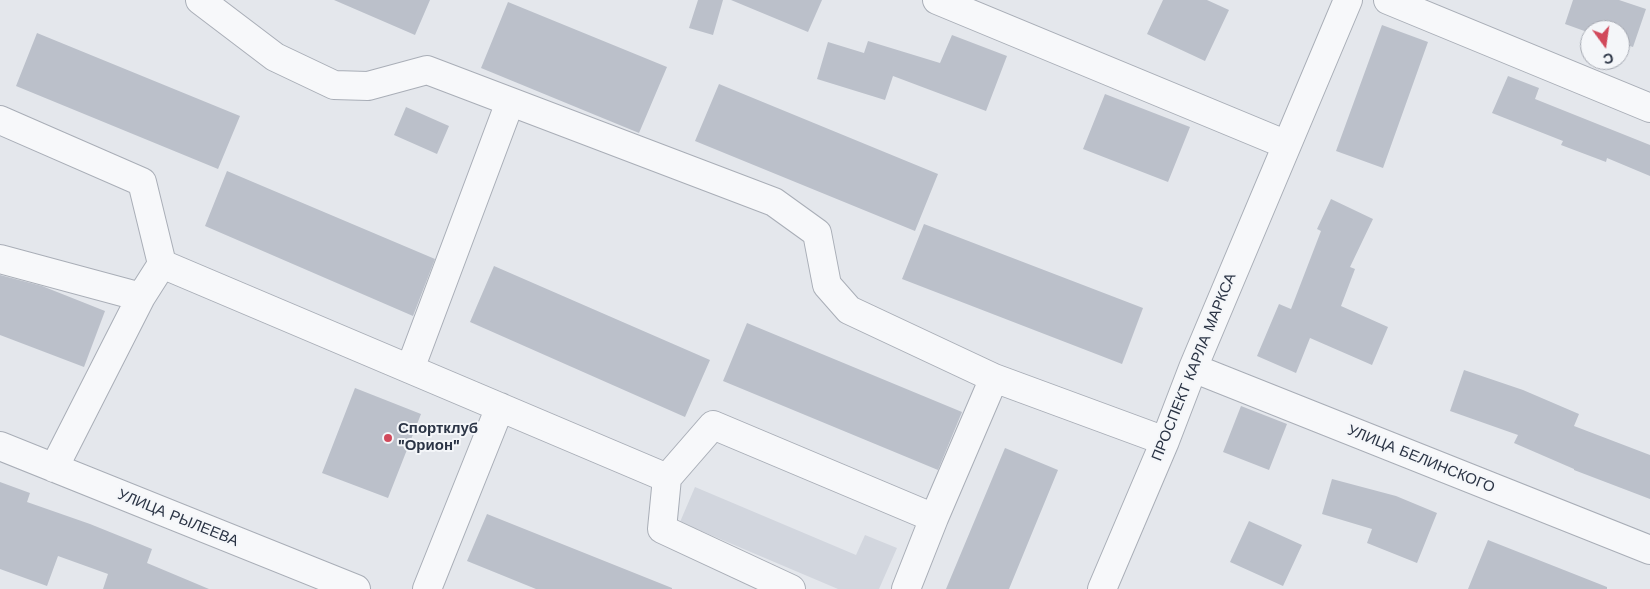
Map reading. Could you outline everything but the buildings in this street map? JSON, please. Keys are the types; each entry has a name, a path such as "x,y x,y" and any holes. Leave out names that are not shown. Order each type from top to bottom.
{"street":[{"path":"200,0 275,57 334,85 368,86 427,70 774,202 818,233 827,285 849,310 994,378 1165,441"},
{"path":"938,0 1287,145"},
{"name":"ПРОСПЕКТ КАРЛА МАРКСА","path":"1102,589 1348,0"},
{"path":"1388,0 1650,108"},
{"path":"410,369 510,102"},
{"path":"0,120 142,182 162,264 141,297 54,468"},
{"path":"0,258 141,297"},
{"path":"162,264 667,478"},
{"name":"УЛИЦА БЕЛИНСКОГО","path":"1193,368 1650,550"},
{"path":"906,589 994,378"},
{"path":"427,589 500,407"},
{"path":"791,589 662,529 667,478 713,425 934,518"},
{"name":"УЛИЦА РЫЛЕЕВА","path":"0,446 356,589"}],"shaded area":[{"path":"695,487 856,555 865,535 897,548 879,589 838,589 680,522"}],"place":[{"name":"Спортклуб \"Орион\"","path":"388,438"}]}
